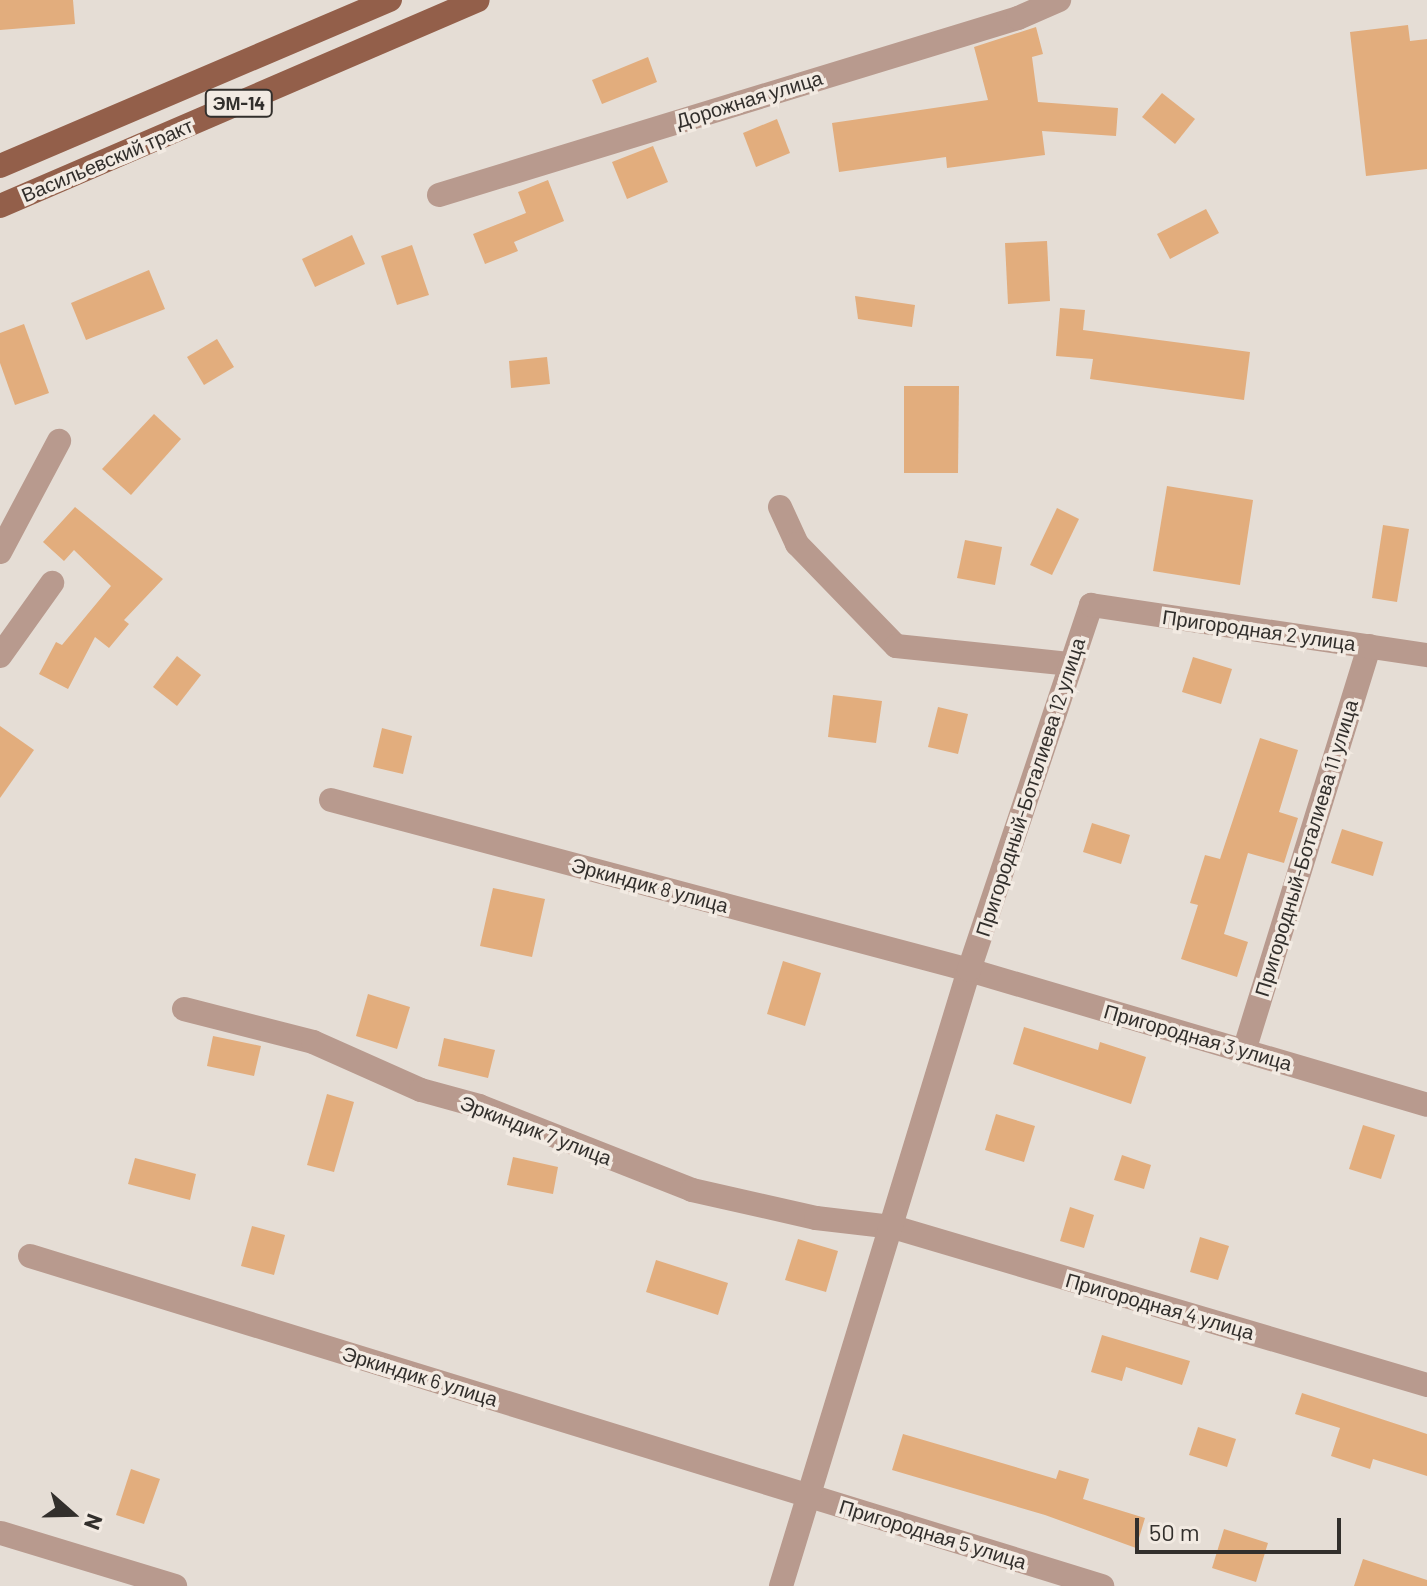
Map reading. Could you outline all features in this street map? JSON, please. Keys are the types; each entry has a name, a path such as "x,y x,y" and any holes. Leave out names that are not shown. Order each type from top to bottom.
{"main road":[{"name":"Васильевский тракт","path":"0,166 390,0"},
{"name":"Васильевский тракт","path":"0,206 478,0"}],"street":[{"name":"Дорожная улица","path":"439,195 1018,18 1059,0"},
{"path":"0,552 59,441"},
{"path":"780,507 797,544 896,646 1071,664"},
{"path":"0,656 52,583"},
{"name":"Пригородный-Боталиева 12 улица","path":"781,1586 969,970 1091,605"},
{"name":"Пригородная 2 улица","path":"1091,605 1427,655"},
{"name":"Пригородный-Боталиева 11 улица","path":"1244,1051 1369,646"},
{"name":"Эркиндик 8 улица","path":"331,800 969,970"},
{"name":"Пригородная 3 улица","path":"969,970 1427,1105"},
{"name":"Эркиндик 7 улица","path":"184,1009 313,1042 421,1090 479,1106 692,1190 816,1218 893,1227"},
{"name":"Пригородная 4 улица","path":"893,1227 1427,1385"},
{"name":"Эркиндик 6 улица","path":"30,1256 810,1497"},
{"name":"Пригородная 5 улица","path":"810,1497 1102,1586"},
{"path":"1,1533 175,1586"}],"building":[{"path":"0,0 73,0 75,24 0,30"},
{"path":"1408,25 1410,41 1427,39 1427,169 1366,176 1350,32"},
{"path":"1036,27 1043,54 1032,57 1038,102 1118,108 1116,136 1042,131 1045,155 947,168 946,157 839,172 832,123 988,100 974,47"},
{"path":"648,57 657,82 602,104 592,80"},
{"path":"1162,93 1195,119 1175,144 1142,117"},
{"path":"777,119 790,153 756,167 743,133"},
{"path":"653,146 668,182 627,199 612,162"},
{"path":"548,180 564,221 514,242 518,251 485,264 473,234 526,213 518,192"},
{"path":"1206,209 1219,233 1170,259 1157,234"},
{"path":"352,235 365,264 315,287 302,259"},
{"path":"1047,241 1050,301 1008,304 1005,243"},
{"path":"412,245 429,295 397,305 381,256"},
{"path":"149,270 165,309 86,340 71,303"},
{"path":"855,296 915,305 912,327 858,319"},
{"path":"1060,308 1085,310 1083,330 1250,352 1244,400 1090,379 1093,359 1056,356"},
{"path":"24,324 49,393 15,405 0,363 0,333"},
{"path":"217,339 234,367 204,385 187,357"},
{"path":"547,357 550,384 511,388 509,361"},
{"path":"904,386 959,386 958,473 904,473"},
{"path":"154,414 181,439 131,495 102,469"},
{"path":"1167,486 1253,500 1240,585 1153,571"},
{"path":"75,507 163,579 124,620 129,624 109,648 95,637 68,689 39,674 56,642 62,645 111,586 74,550 64,561 43,542"},
{"path":"1057,508 1079,519 1052,575 1030,565"},
{"path":"1383,525 1409,529 1397,602 1372,598"},
{"path":"965,540 1002,547 995,585 957,578"},
{"path":"177,656 201,675 177,706 153,687"},
{"path":"1193,657 1232,669 1221,704 1182,692"},
{"path":"833,695 882,701 876,743 828,737"},
{"path":"938,707 968,714 958,754 928,747"},
{"path":"0,726 34,750 0,798"},
{"path":"382,728 412,736 403,774 373,767"},
{"path":"1260,738 1298,750 1279,812 1298,818 1284,863 1248,853 1224,934 1248,942 1237,977 1181,959 1198,905 1190,903 1205,855 1220,859"},
{"path":"1092,823 1130,835 1121,864 1083,852"},
{"path":"1342,829 1383,842 1373,876 1331,863"},
{"path":"493,888 545,899 532,957 480,946"},
{"path":"783,961 821,973 805,1026 767,1014"},
{"path":"368,994 410,1007 397,1049 356,1036"},
{"path":"1024,1027 1098,1050 1100,1042 1146,1057 1131,1104 1013,1064"},
{"path":"213,1036 261,1046 254,1076 207,1066"},
{"path":"444,1038 495,1050 488,1078 438,1066"},
{"path":"327,1094 354,1102 334,1172 307,1165"},
{"path":"996,1114 1035,1126 1024,1162 985,1150"},
{"path":"1363,1125 1395,1135 1381,1179 1349,1169"},
{"path":"1122,1155 1151,1165 1144,1189 1114,1180"},
{"path":"513,1157 558,1167 553,1194 507,1185"},
{"path":"135,1158 196,1174 190,1200 128,1184"},
{"path":"1070,1207 1094,1215 1084,1248 1060,1241"},
{"path":"252,1226 285,1235 274,1275 241,1266"},
{"path":"1200,1237 1229,1246 1218,1280 1190,1272"},
{"path":"798,1239 838,1251 826,1292 785,1280"},
{"path":"656,1260 728,1283 718,1315 646,1292"},
{"path":"1102,1335 1190,1361 1182,1385 1126,1367 1122,1381 1091,1372"},
{"path":"1302,1393 1427,1434 1427,1476 1373,1459 1370,1469 1331,1456 1340,1428 1295,1414"},
{"path":"1198,1427 1236,1439 1227,1467 1189,1455"},
{"path":"903,1434 1056,1479 1059,1470 1089,1479 1083,1499 1145,1518 1136,1548 1045,1515 892,1470"},
{"path":"131,1469 160,1479 144,1524 116,1515"},
{"path":"1224,1529 1268,1543 1256,1582 1212,1568"},
{"path":"1363,1559 1427,1580 1427,1586 1354,1586"}]}
